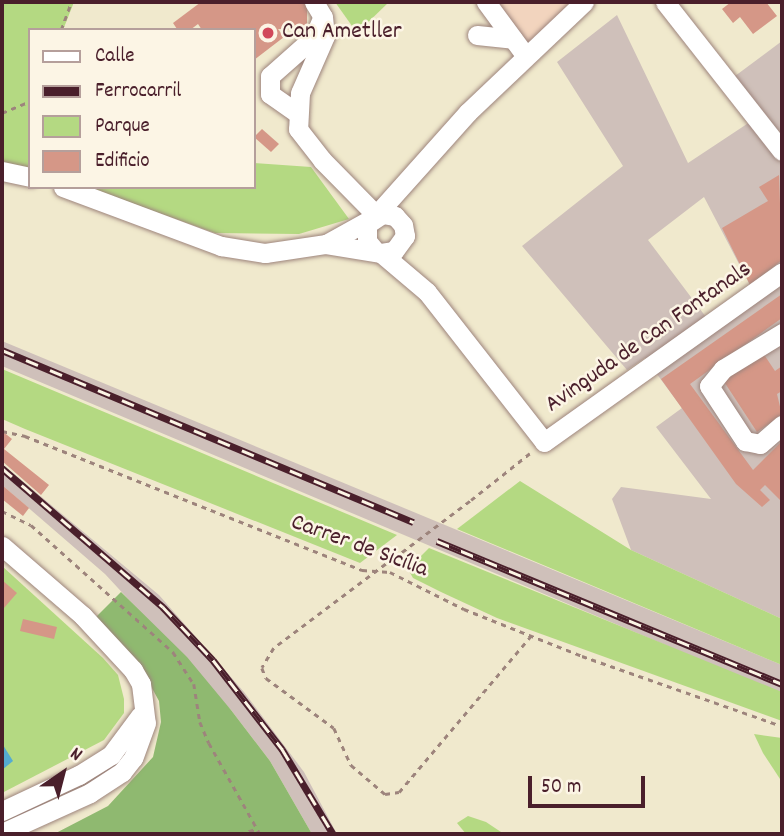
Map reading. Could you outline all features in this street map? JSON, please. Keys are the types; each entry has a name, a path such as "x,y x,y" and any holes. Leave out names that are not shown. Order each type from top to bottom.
{"street":[{"path":"486,2 519,47"},
{"path":"326,244 374,217 416,174 519,47 584,2"},
{"path":"665,2 782,151"},
{"path":"297,113 270,94 270,76 314,37 318,10"},
{"path":"318,10 321,52 300,93 298,129 308,144 374,217"},
{"path":"477,35 519,47"},
{"path":"2,171 28,177"},
{"path":"68,189 221,246 265,253 326,244 378,252 394,251 404,231 416,174"},
{"path":"374,217 395,216 404,231 427,292"},
{"path":"374,217 365,236 378,252 427,292 544,442"},
{"name":"Avinguda de Can Fontanals","path":"544,442 782,272"},
{"path":"782,333 723,369 709,386 745,441 760,444 782,425"},
{"path":"2,546 108,641 141,684 146,723 133,758 122,772 90,793 2,833"},
{"path":"2,811 79,775 111,755 138,720 143,705"}],"path":[{"path":"62,28 71,2"},
{"path":"2,113 28,101"},
{"name":"Carrer de Sicília","path":"2,431 362,570 378,570 531,636 782,726"},
{"path":"531,636 399,792 385,794 351,765 334,728 266,678 262,668 274,648 544,442"},
{"path":"2,511 31,524 173,652 194,684 204,732 260,834"},
{"path":"239,834 257,829"}],"shaded area":[{"path":"478,2 584,2 533,46"},
{"path":"617,15 688,163 756,118 727,82 782,41 782,619 631,550 612,499 621,487 711,499 656,427 682,408 645,358 627,370 522,246 623,166 557,62","holes":["704,197 750,285 712,325 648,240"]},
{"path":"2,341 782,665 782,694 2,366"},
{"path":"2,464 159,595 244,692 304,772 337,834 312,834 270,761 231,710 105,574 2,485"}],"green space":[{"path":"2,2 74,2 64,28 28,28 28,168 2,162"},
{"path":"335,2 389,2 357,33"},
{"path":"256,163 311,167 349,219 299,234 215,233 92,189 256,189"},
{"path":"2,369 397,535 360,563 25,429 2,419"},
{"path":"520,481 631,550 782,619 782,665 457,529"},
{"path":"429,548 782,692 782,721 497,618 441,592 413,578 408,569"},
{"path":"2,566 103,658 118,675 124,699 124,713 104,740 2,793"},
{"path":"121,592 187,657 231,710 270,761 312,834 54,834 108,806 153,757 161,722 159,701 136,659 96,617"},
{"path":"754,734 782,738 782,782 763,753"},
{"path":"468,816 486,822 504,834 466,834 457,823"}],"water":[{"path":"2,746 13,761 2,770"}],"building":[{"name":"Can Ametller","path":"201,2 307,2 307,30 278,29 284,37 256,58 256,28 201,28 198,24 193,28 176,28 173,23"},
{"path":"731,2 766,2 777,16 753,34 740,17 733,23 722,9"},
{"path":"262,129 279,144 271,152 256,139"},
{"path":"779,175 782,260 750,285 722,228 768,201 759,187"},
{"path":"782,294 782,318 690,384 753,470 782,441 782,502 765,485 760,490 770,500 762,507 736,484 661,379"},
{"path":"761,350 775,371 782,366 782,391 777,394 782,415 757,432 721,377"},
{"path":"2,431 12,439 4,449 49,485 41,495 2,461"},
{"path":"2,485 29,508 23,516 2,499"},
{"path":"2,580 17,593 4,608 2,606"},
{"path":"23,619 57,627 54,639 20,631"}],"railway":[{"path":"2,350 414,522"},
{"path":"2,468 163,607 213,660 282,749 333,834"},
{"path":"437,541 782,684"}],"place":[{"name":"Can Ametller","path":"268,33"}]}
